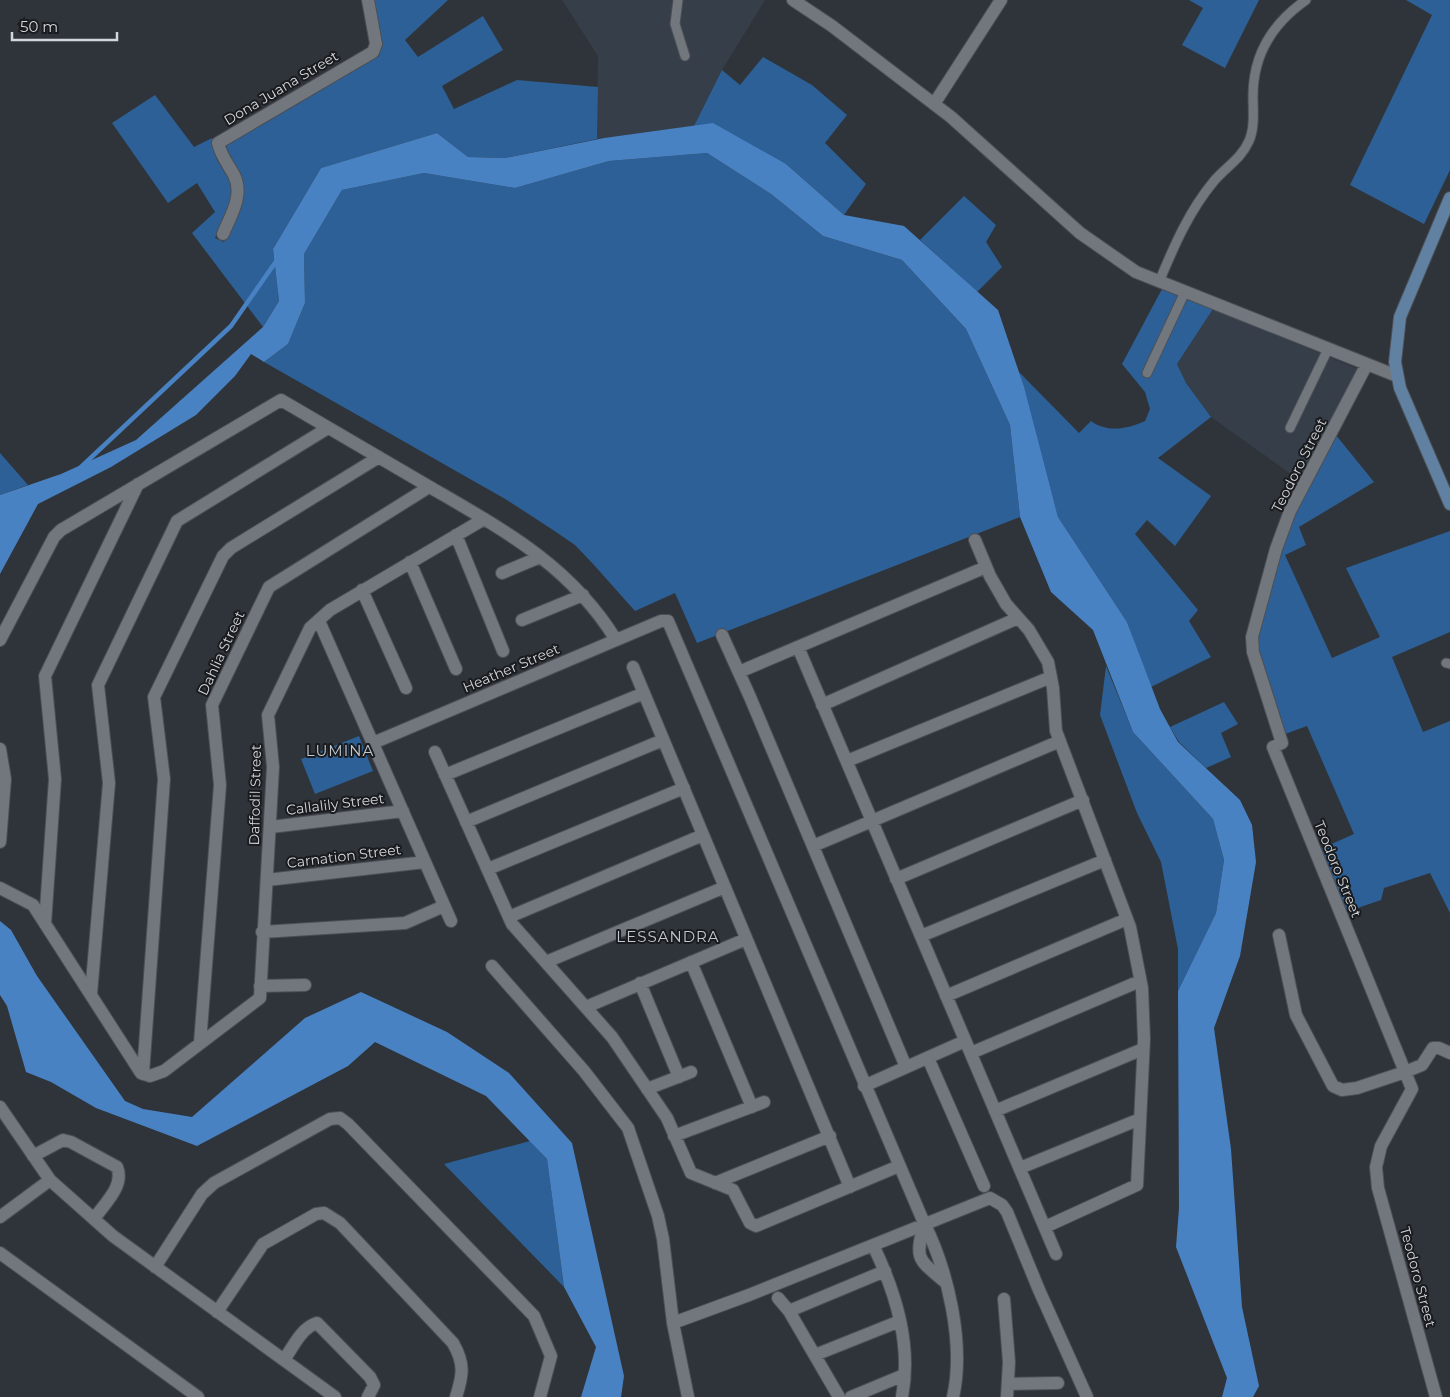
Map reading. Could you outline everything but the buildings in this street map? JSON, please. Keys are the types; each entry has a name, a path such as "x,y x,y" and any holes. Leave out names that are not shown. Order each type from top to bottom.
{"main road":[{"path":"1450,198 1400,317 1395,362 1400,388 1450,504"}],"street":[{"path":"793,0 832,26 934,104 1080,233 1136,272 1397,376"},
{"path":"934,104 1001,0"},
{"name":"Dona Juana Street","path":"223,234 238,200 238,185 221,156 218,144 373,52 376,44 365,2"},
{"name":"Teodoro Street","path":"1367,364 1290,511 1276,549 1252,637 1253,652 1282,743 1273,747 1412,1089 1411,1094 1381,1146 1376,1167 1378,1188 1436,1397"},
{"path":"0,640 54,537 62,530 281,400 484,519 540,557 574,585 600,615 616,640"},
{"path":"91,994 109,783 98,685 176,521 328,428"},
{"path":"143,1074 164,779 154,697 223,556 231,548 379,458"},
{"path":"45,924 55,780 46,676 138,484"},
{"name":"Dahlia Street","path":"200,1043 220,785 212,705 269,587 429,487"},
{"name":"Daffodil Street","path":"260,992 273,767 268,715 310,628 330,610 484,519"},
{"path":"456,535 503,652"},
{"path":"975,540 986,567 1006,604 1028,630 1048,662 1056,731 1127,919 1140,981 1143,1049 1137,1185 1045,1227"},
{"path":"502,573 540,557"},
{"path":"410,562 456,669"},
{"path":"739,672 986,567"},
{"path":"362,590 406,688"},
{"path":"522,620 583,595"},
{"path":"822,705 1018,618"},
{"path":"319,621 451,921"},
{"name":"Heather Street","path":"373,743 661,621 668,621 864,1086"},
{"path":"722,636 739,672 906,1067"},
{"path":"798,647 1056,1254"},
{"path":"633,667 850,1187"},
{"path":"846,761 1051,677"},
{"path":"445,775 644,694"},
{"path":"466,822 663,740"},
{"path":"813,846 1060,741"},
{"path":"0,749 5,779 0,842"},
{"path":"435,752 512,924 612,1037 666,1118 691,1173 733,1190 750,1223 756,1226 899,1166"},
{"path":"488,870 684,788"},
{"path":"896,879 1083,800"},
{"name":"Callalily Street","path":"271,827 403,811"},
{"path":"509,917 703,835"},
{"path":"921,936 1105,860"},
{"name":"Carnation Street","path":"267,880 425,862"},
{"path":"0,888 33,905 143,1074 150,1076 158,1075 200,1043 260,992 304,985"},
{"path":"546,962 725,888"},
{"path":"262,932 405,923 444,906"},
{"path":"946,996 1127,919"},
{"path":"1279,935 1296,1015 1333,1086 1342,1090 1357,1088 1422,1065 1433,1048 1450,1052"},
{"path":"586,1007 746,938"},
{"path":"691,962 752,1107"},
{"path":"492,966 584,1071 628,1128 658,1216 663,1239 673,1323 688,1397"},
{"path":"953,1397 957,1357 954,1324 937,1253 864,1086 928,1058 968,1047 1140,981"},
{"path":"640,984 679,1077"},
{"path":"995,1110 1143,1049"},
{"path":"928,1058 984,1186"},
{"path":"647,1089 691,1072"},
{"path":"674,1136 764,1102"},
{"path":"0,1108 50,1180 94,1219 155,1267 284,1360 327,1395"},
{"path":"155,1267 202,1194 214,1183 330,1119 340,1118 348,1124 534,1316 551,1356 540,1397"},
{"path":"1020,1168 1140,1119"},
{"path":"715,1183 830,1136"},
{"path":"33,1156 63,1140 117,1167 120,1174 117,1186 94,1219"},
{"path":"0,1217 50,1180"},
{"path":"673,1323 749,1295 982,1199 990,1198 1002,1205 1087,1397"},
{"path":"217,1312 263,1244 316,1214 324,1214 340,1223 453,1343 463,1364 463,1375 456,1397"},
{"path":"924,1223 917,1250 922,1263 945,1282"},
{"path":"874,1247 885,1271 900,1321 903,1338 904,1375 902,1397"},
{"path":"0,1253 198,1397"},
{"path":"789,1311 885,1271"},
{"path":"778,1298 789,1311 839,1397"},
{"path":"1004,1299 1008,1334 1008,1391 1058,1383"},
{"path":"815,1355 900,1321"},
{"path":"284,1360 304,1331 310,1325 317,1323 370,1377 374,1385 368,1397"},
{"path":"851,1397 904,1375"}],"lane":[{"path":"678,0 675,24 685,56"},
{"path":"1160,282 1178,237 1195,207 1215,180 1236,161 1250,141 1253,124 1253,86 1264,44 1286,14 1306,0"},
{"path":"1148,373 1185,292"},
{"path":"1290,428 1328,349"}],"shaded area":[{"path":"374,0 448,0 405,40 418,57 483,16 503,50 442,86 454,109 517,80 598,87 597,139 505,158 468,157 437,133 321,168 273,249 279,301 263,327 192,233 215,212 197,183 168,203 112,123 155,95 194,147 212,138 217,160 233,186 232,199 215,238 224,242 243,202 243,184 226,146 379,56 382,43"},
{"path":"562,0 765,0 722,70 694,126 597,139 598,56"},
{"path":"1189,0 1259,0 1225,68 1182,45 1203,8"},
{"path":"1406,0 1450,0 1450,170 1424,224 1350,185 1432,15"},
{"path":"763,57 812,85 847,115 825,143 866,184 844,215 786,164 694,126 722,70 740,85"},
{"path":"713,123 786,164 844,215 904,226 998,310 1024,387 1058,517 1127,622 1160,709 1178,742 1240,800 1252,825 1256,862 1240,956 1214,1028 1231,1149 1242,1307 1259,1386 1253,1397 1222,1397 1227,1378 1176,1247 1179,1208 1178,991 1216,913 1224,860 1213,819 1133,732 1093,630 1051,592 1020,517 1010,425 966,329 902,260 823,236 771,194 707,153 609,161 515,188 424,173 342,190 304,254 305,303 288,344 264,362 251,354 235,376 196,415 111,467 38,504 0,574 0,495 61,474 136,440 263,327 279,301 273,249 321,168 437,133 468,157 505,158 604,138"},
{"path":"707,153 771,194 823,236 902,260 966,329 1010,425 1020,517 697,643 675,593 635,611 575,545 553,530 507,500 264,362 288,344 305,303 304,254 342,190 424,173 515,188 609,161"},
{"path":"964,196 996,225 986,242 1002,267 977,292 920,240"},
{"path":"1162,289 1213,309 1177,364 1186,383 1211,417 1158,458 1211,496 1175,546 1147,520 1135,534 1198,610 1189,621 1211,657 1151,687 1127,622 1058,517 1019,372 1079,433 1091,421 1104,427 1125,428 1145,421 1150,409 1145,392 1122,364"},
{"path":"1213,309 1360,370 1302,482 1211,417 1186,383 1177,364"},
{"path":"1335,434 1374,482 1299,527 1306,545 1285,555 1332,658 1380,637 1346,568 1450,531 1450,632 1392,657 1423,732 1450,721 1450,913 1430,873 1384,888 1381,900 1343,913 1318,850 1354,834 1307,726 1285,734 1260,664 1257,639 1283,538"},
{"path":"0,453 28,485 0,495"},
{"path":"1106,666 1133,732 1213,819 1224,860 1216,913 1178,991 1178,949 1161,862 1137,813 1100,715"},
{"path":"1224,702 1238,724 1221,733 1231,757 1206,768 1179,742 1170,727"},
{"path":"359,736 373,771 315,794 301,759"},
{"path":"0,921 11,930 37,976 125,1101 143,1109 192,1117 305,1018 361,992 447,1032 509,1073 572,1143 624,1376 621,1397 581,1397 596,1347 564,1287 547,1159 486,1096 375,1042 348,1066 197,1146 96,1108 51,1082 26,1072 7,1006 0,995"},
{"path":"530,1141 547,1159 564,1287 444,1164"}],"waterway":[{"path":"81,467 231,326 277,260"}],"district":[{"name":"LUMINA","path":"340,750"},
{"name":"LESSANDRA","path":"668,936"}]}
